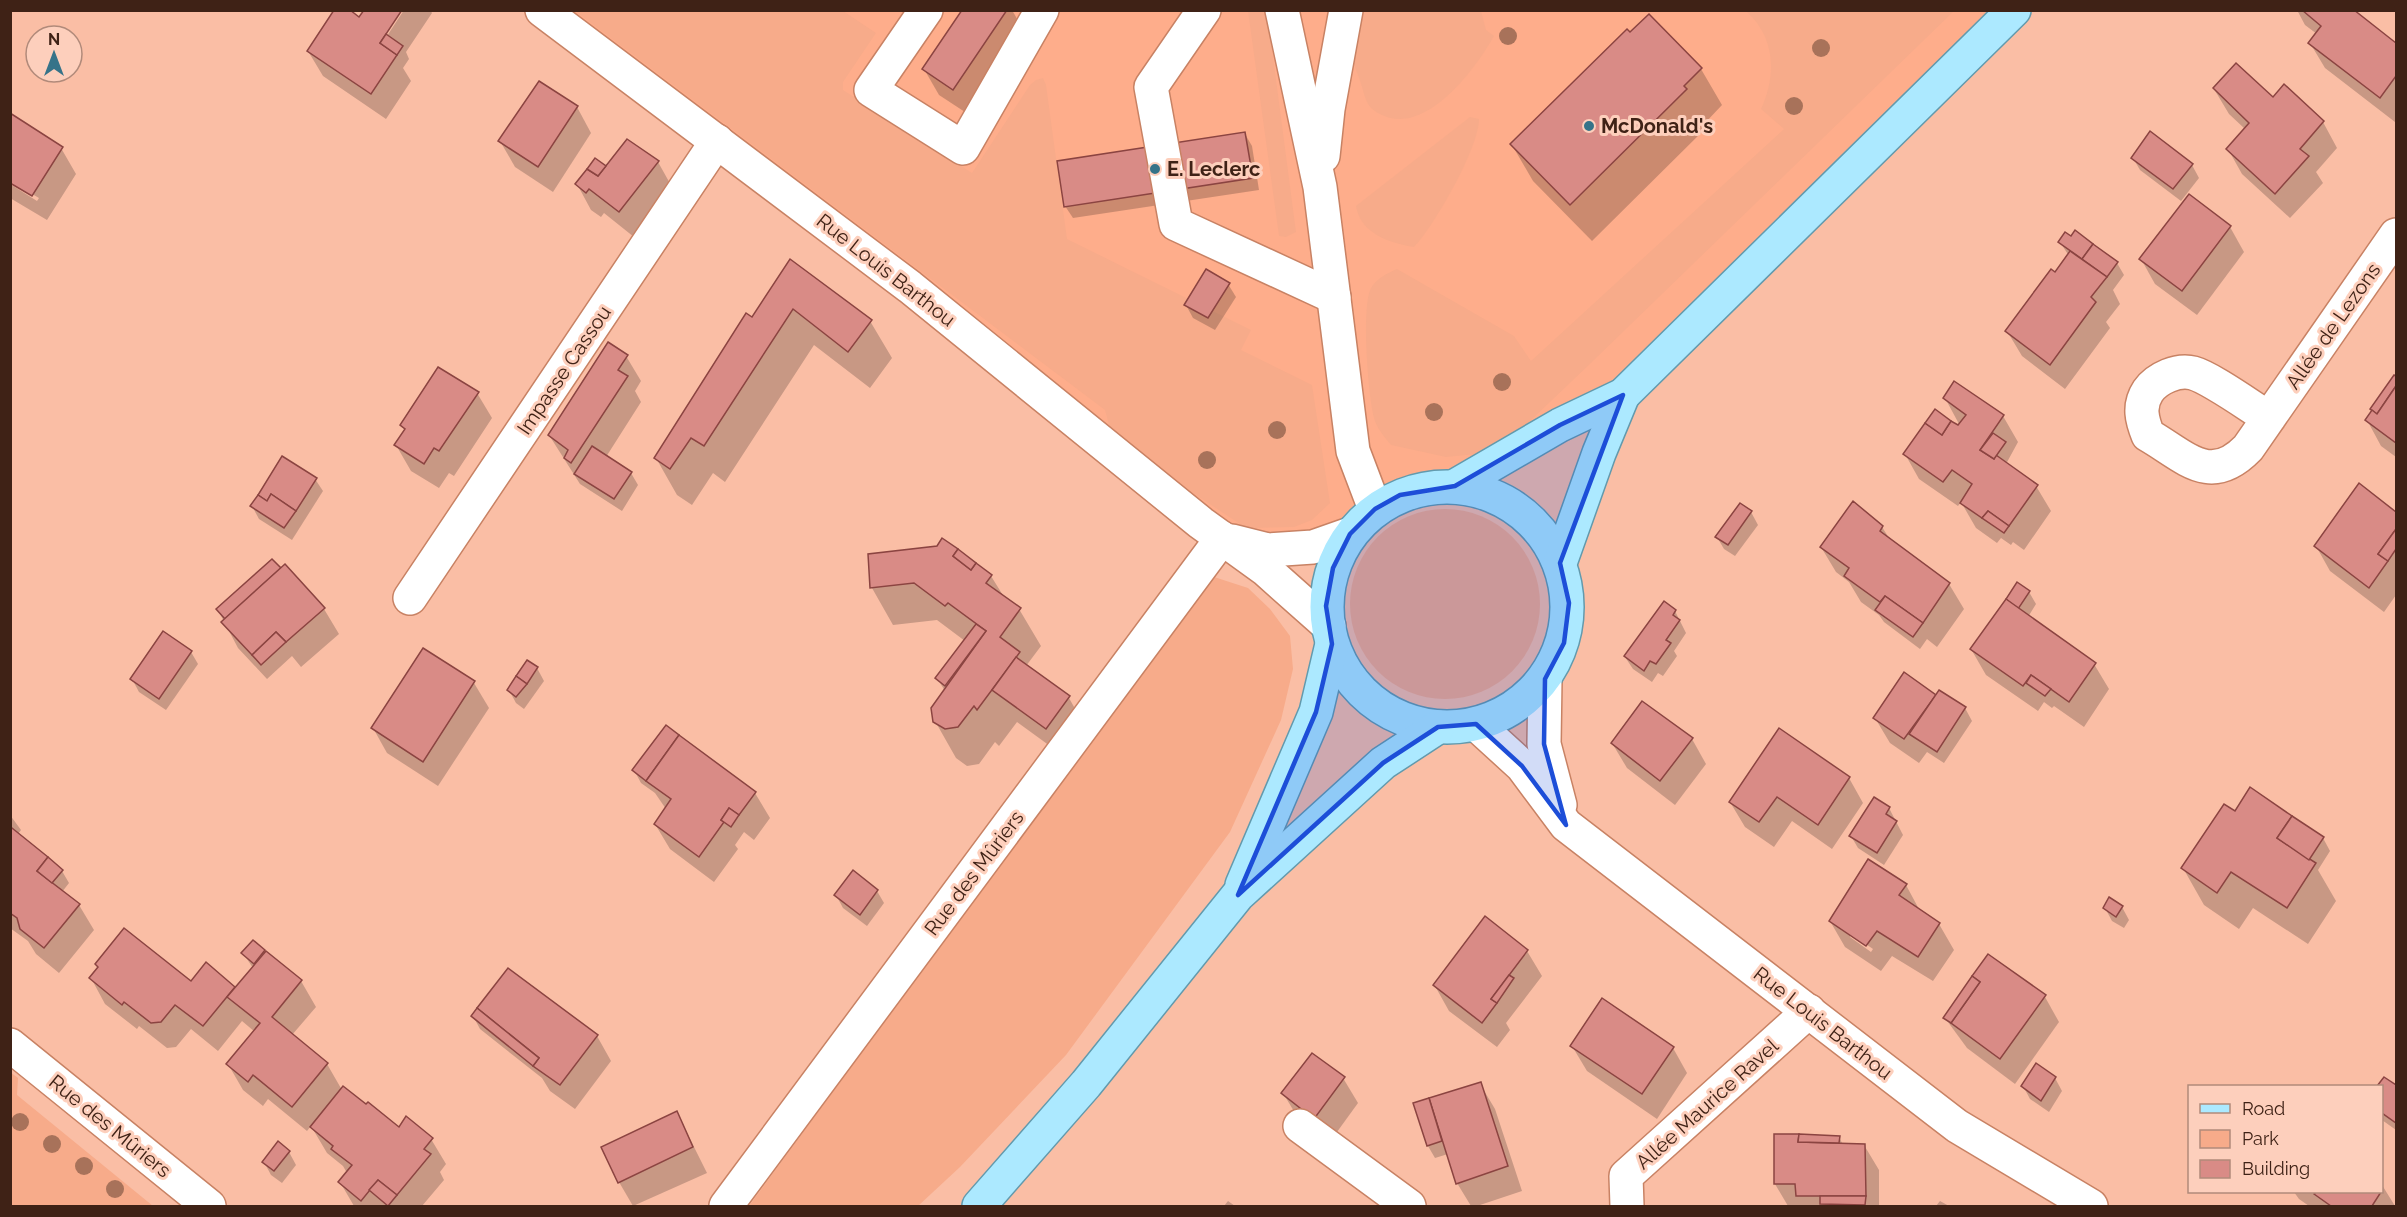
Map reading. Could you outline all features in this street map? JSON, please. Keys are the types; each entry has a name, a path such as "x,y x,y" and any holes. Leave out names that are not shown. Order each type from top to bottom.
{"main road":[{"path":"1455,486 1560,425 1623,395 2014,10"},
{"path":"1560,563 1599,453 1623,395"},
{"path":"1455,486 1489,493 1519,509 1544,533 1560,563 1569,603 1564,643 1545,679 1514,707 1476,724 1438,727 1404,719 1372,702 1348,676 1330,635 1326,606 1333,568 1350,534 1375,509 1400,495 1418,490 1455,486"},
{"path":"1238,895 1316,712 1330,635"},
{"path":"979,1206 1086,1084 1238,895 1383,763 1438,727"}],"street":[{"name":"Rue Louis Barthou","path":"542,10 910,287 1192,516 1266,570 1330,635"},
{"path":"926,10 871,90 963,148 1042,10"},
{"path":"1204,10 1151,87 1176,224 1334,297"},
{"path":"1282,10 1320,187 1353,451 1375,509"},
{"path":"1320,187 1328,108 1346,10"},
{"name":"Impasse Cassou","path":"410,598 717,141"},
{"name":"Allée de Lezons","path":"2269,417 2397,235"},
{"name":"Rue Louis Barthou","path":"1222,538 1268,550 1313,547 1350,534"},
{"name":"Rue des Mûriers","path":"726,1206 1222,538"},
{"path":"1545,679 1544,744 1566,825"},
{"name":"Rue Louis Barthou","path":"1476,724 1522,766 1566,825 1957,1126 2091,1206"},
{"name":"Allée Maurice Ravel","path":"1627,1206 1626,1176 1809,1011"},
{"name":"Rue des Mûriers","path":"10,1045 209,1206"},
{"path":"1300,1126 1409,1206"}],"highlighted area":[{"path":"1623,395 1560,563 1569,603 1564,643 1545,679 1544,744 1566,825 1522,766 1476,724 1438,727 1383,763 1238,895 1316,712 1332,644 1326,606 1333,568 1350,534 1375,509 1400,495 1455,486 1560,425"}],"shaded area":[{"path":"542,11 2014,11 1623,395 1455,486 1427,488 1400,496 1375,509 1350,534 1222,538"}],"green space":[{"path":"575,11 843,11 876,33 843,82 843,90 972,173 1030,85 1043,78 1046,85 1067,239 1251,330 1241,350 1312,385 1330,503 1312,520 1294,527 1246,528 1193,493 1109,425 1105,410"},
{"path":"1248,11 1267,11 1296,232 1286,237 1279,236"},
{"path":"1359,11 1481,11 1486,30 1494,36 1464,79 1435,106 1419,115 1403,119 1387,117 1376,112 1367,103 1355,66 1353,47"},
{"path":"1746,11 1954,11 1507,443 1487,453 1446,457 1391,445 1375,421 1370,391 1366,352 1366,313 1373,285 1397,269 1514,336 1531,361 1784,129 1761,109 1769,83 1770,57 1763,32"},
{"path":"1470,117 1479,119 1472,148 1454,186 1423,237 1414,247 1395,243 1370,230 1363,223 1356,206"},
{"path":"1436,509 1454,509 1490,520 1505,530 1519,544 1536,576 1540,604 1536,632 1529,649 1519,664 1505,678 1473,695 1454,699 1436,699 1400,688 1385,678 1371,664 1354,632 1350,613 1350,595 1361,559 1371,544 1385,530 1417,513"},
{"path":"1211,576 1248,588 1270,609 1290,636 1293,669 1281,720 1230,832 1066,1055 960,1167 918,1206 749,1206"},
{"path":"10,1072 18,1078 17,1095 153,1206 11,1206"}],"building":[{"path":"334,10 350,10 359,17 364,10 402,10 380,43 397,55 371,94 307,51"},
{"path":"962,10 1007,10 953,90 922,69"},
{"path":"2302,10 2354,10 2396,43 2396,76 2380,98 2308,43 2321,26"},
{"name":"McDonald's","path":"1649,14 1702,68 1684,86 1687,89 1570,205 1510,144 1627,29 1630,32"},
{"path":"386,34 403,46 397,55 380,43"},
{"path":"2236,63 2273,97 2284,84 2324,121 2300,149 2309,156 2275,194 2226,149 2249,123 2213,88"},
{"path":"539,81 578,106 538,167 498,141"},
{"path":"10,113 63,147 32,196 10,183"},
{"path":"2150,131 2193,164 2173,189 2131,158"},
{"name":"E. Leclerc","path":"1245,132 1253,178 1064,207 1057,161"},
{"path":"627,139 659,161 619,212 589,189 586,193 575,184 587,169 598,176"},
{"path":"595,158 606,166 598,176 587,169"},
{"path":"2189,194 2231,226 2182,291 2139,259"},
{"path":"2075,230 2093,244 2082,259 2058,242 2065,232 2071,236"},
{"path":"2093,244 2118,262 2107,277 2082,259"},
{"path":"2070,251 2107,277 2091,297 2096,302 2050,365 2005,331 2051,269 2055,272"},
{"path":"790,259 872,320 848,352 793,309 704,446 691,438 670,469 654,458 746,313 752,317"},
{"path":"1206,269 1230,283 1208,318 1184,305"},
{"path":"608,342 628,355 618,370 628,376 571,463 564,458 568,450 548,435"},
{"path":"438,367 479,392 439,451 434,448 424,464 394,445 405,429 400,425"},
{"path":"2394,375 2396,386 2377,414 2370,409"},
{"path":"1954,381 2004,415 1980,450 1994,459 1996,455 2038,485 2009,526 1988,511 1982,518 1960,503 1972,484 1952,470 1943,482 1903,454 1925,423 1942,435 1951,421 1958,425 1966,415 1943,398"},
{"path":"2396,386 2396,443 2365,420 2372,410 2377,414"},
{"path":"1935,409 1951,421 1942,435 1925,423"},
{"path":"1993,433 2006,442 1994,459 1980,450"},
{"path":"592,446 632,472 614,499 574,474"},
{"path":"282,456 317,478 296,511 271,494 267,501 258,495"},
{"path":"2359,483 2396,512 2396,529 2378,554 2388,561 2369,588 2314,546"},
{"path":"271,494 296,511 284,528 250,506 258,495 267,501"},
{"path":"1853,501 1883,526 1880,531 1950,583 1923,623 1885,596 1880,602 1844,576 1849,568 1820,547"},
{"path":"1740,503 1752,511 1728,545 1715,537"},
{"path":"1988,511 2009,526 2004,533 1982,518"},
{"path":"2396,529 2396,549 2388,561 2378,554"},
{"path":"942,538 958,549 953,556 971,570 976,563 992,575 986,583 1021,608 1000,637 1020,652 977,710 974,706 958,727 945,729 933,722 931,708 986,631 948,603 945,606 914,583 870,588 868,554 937,546"},
{"path":"958,549 976,563 971,570 953,556"},
{"path":"272,559 281,568 225,619 216,609"},
{"path":"285,564 325,608 286,642 276,632 252,655 221,622"},
{"path":"2017,582 2030,591 2018,609 2006,599"},
{"path":"1885,596 1923,623 1913,637 1875,610"},
{"path":"2006,599 2096,663 2069,702 2031,675 2023,686 1970,649"},
{"path":"1664,601 1676,610 1673,615 1680,620 1666,640 1671,643 1656,664 1650,661 1644,671 1624,656"},
{"path":"976,624 986,631 945,686 935,678"},
{"path":"163,631 192,651 159,699 130,679"},
{"path":"276,632 286,642 261,665 252,655"},
{"path":"423,648 475,681 423,762 371,728"},
{"path":"1016,657 1070,696 1046,729 992,690"},
{"path":"527,660 538,667 527,684 516,676"},
{"path":"1904,672 1936,695 1904,739 1873,718"},
{"path":"2031,675 2051,689 2045,696 2026,683"},
{"path":"516,676 527,684 516,697 507,690"},
{"path":"1939,690 1966,707 1937,752 1909,734"},
{"path":"1642,701 1693,738 1660,781 1611,743"},
{"path":"666,725 679,735 646,781 632,770"},
{"path":"1779,728 1850,777 1818,825 1777,797 1759,822 1729,802"},
{"path":"679,735 756,792 739,815 729,808 721,820 724,822 699,857 654,824 671,799 646,781"},
{"path":"2250,787 2292,816 2277,838 2316,863 2287,908 2231,872 2217,893 2181,868 2224,804 2235,811"},
{"path":"1874,797 1890,807 1886,814 1897,821 1877,853 1849,836"},
{"path":"729,808 739,815 731,827 721,820"},
{"path":"2292,816 2324,837 2309,860 2277,838"},
{"path":"12,828 48,857 37,871 80,904 44,948 20,929 17,918 10,913 10,831"},
{"path":"48,857 63,870 52,883 37,871"},
{"path":"1868,859 1907,884 1899,895 1940,923 1918,957 1877,931 1866,946 1829,921"},
{"path":"853,870 878,890 860,915 834,895"},
{"path":"2109,897 2123,906 2116,917 2103,908"},
{"path":"1485,916 1528,950 1491,999 1497,1003 1482,1023 1433,985"},
{"path":"124,928 191,981 206,962 235,987 203,1026 175,1005 161,1022 151,1023 124,1002 122,1005 89,978 98,967 95,964"},
{"path":"253,940 265,950 254,964 241,953"},
{"path":"266,951 302,980 272,1017 328,1063 292,1107 253,1075 248,1082 226,1064 260,1023 227,997"},
{"path":"1988,954 2046,995 2000,1059 1951,1023 1980,982 1972,976"},
{"path":"508,968 598,1035 560,1085 533,1066 539,1058 477,1008"},
{"path":"1509,975 1514,978 1497,1003 1491,999"},
{"path":"1972,976 1980,982 1951,1023 1943,1018"},
{"path":"1602,998 1674,1047 1642,1094 1570,1046"},
{"path":"477,1008 539,1058 533,1066 471,1016"},
{"path":"1312,1053 1345,1077 1314,1119 1281,1093"},
{"path":"2036,1063 2056,1077 2041,1101 2021,1086"},
{"path":"2384,1077 2396,1085 2396,1123 2383,1114 2383,1085 2378,1085"},
{"path":"1481,1082 1508,1166 1456,1184 1429,1098"},
{"path":"343,1086 366,1104 368,1102 399,1127 406,1116 433,1138 424,1149 431,1154 397,1195 378,1180 361,1201 338,1182 352,1165 331,1149 333,1146 310,1127"},
{"path":"1429,1098 1442,1141 1427,1146 1413,1103"},
{"path":"677,1111 693,1147 618,1183 601,1147"},
{"path":"1774,1134 1799,1134 1798,1142 1865,1144 1866,1196 1796,1196 1795,1184 1774,1184"},
{"path":"1799,1134 1840,1136 1839,1143 1798,1142"},
{"path":"278,1141 290,1151 274,1171 262,1162"},
{"path":"378,1180 397,1195 388,1206 369,1190"},
{"path":"2380,1193 2372,1206 2331,1206 2314,1194"},
{"path":"1820,1196 1866,1196 1865,1205 1820,1204"}],"place":[{"name":"McDonald's","path":"1589,126"},
{"name":"E. Leclerc","path":"1155,169"}]}
